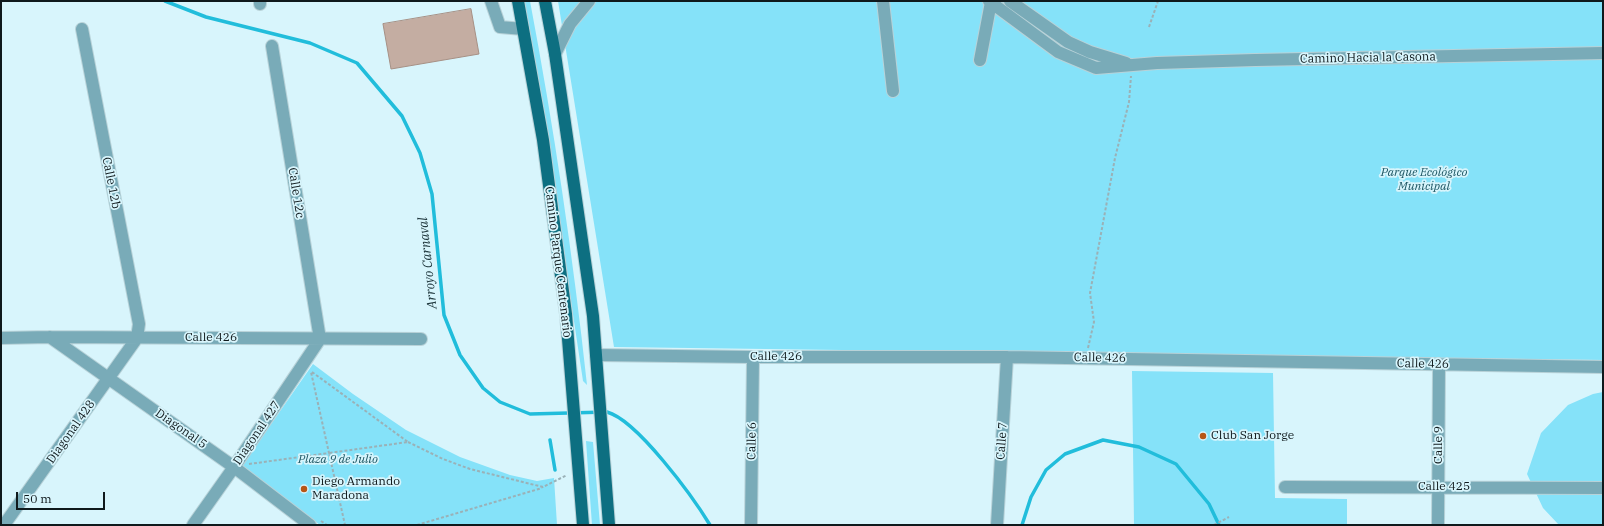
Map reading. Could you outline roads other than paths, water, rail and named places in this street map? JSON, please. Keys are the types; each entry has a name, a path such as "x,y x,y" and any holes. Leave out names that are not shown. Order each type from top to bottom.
{"main road":[{"name":"Camino Parque Centenario","path":"518,1 546,164 566,314 583,525"},
{"name":"Camino Parque Centenario","path":"546,1 593,316 609,525"}],"street":[{"path":"491,1 500,27 523,29"},
{"path":"555,54 570,24 589,1"},
{"path":"883,1 893,91"},
{"name":"Camino Hacia la Casona","path":"1010,1 1068,42 1090,52 1132,65"},
{"path":"980,60 990,2"},
{"name":"Camino Hacia la Casona","path":"990,2 1058,52 1096,68 1270,59 1603,53"},
{"name":"Calle 12b","path":"82,29 139,324 137,338"},
{"name":"Calle 12c","path":"272,46 320,339"},
{"name":"Diagonal 5","path":"50,337 108,379 240,466 315,523"},
{"name":"Calle 426","path":"1,338 421,339"},
{"name":"Diagonal 428","path":"4,525 137,338"},
{"name":"Diagonal 427","path":"193,525 240,466 307,369 320,339"},
{"name":"Calle 426","path":"596,355 753,357 1007,357 1603,367"},
{"name":"Calle 6","path":"751,525 753,357"},
{"name":"Calle 7","path":"997,525 1007,357"},
{"name":"Calle 9","path":"1438,525 1439,364"},
{"name":"Calle 425","path":"1285,486 1603,488"}],"waterway":[{"name":"Arroyo Carnaval","path":"165,1 206,17 310,43 357,63 402,116 420,153 432,194 444,315 460,355 483,388 500,402 530,414 607,412 619,418 633,429 663,461 678,479 710,525"},
{"path":"550,440 555,470"},
{"name":"Arroyo Carnaval","path":"1022,525 1031,497 1046,470 1065,454 1103,440 1139,447 1176,464 1209,504 1219,525"}],"place":[{"name":"Club San Jorge","path":"1203,436"},
{"name":"Diego Armando Maradona","path":"304,489"}],"park label":[{"name":"Parque Ecológico Municipal","path":"1424,180"},
{"name":"Plaza 9 de Julio","path":"338,460"}]}
